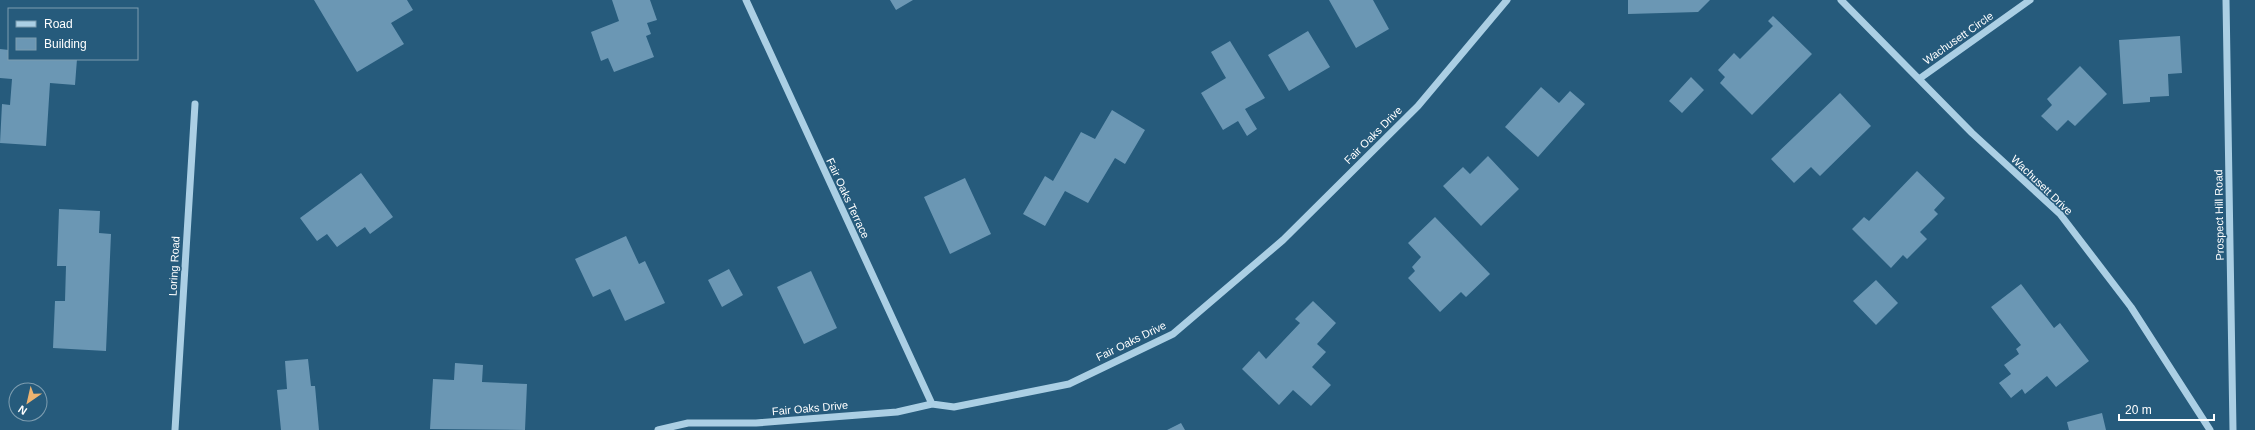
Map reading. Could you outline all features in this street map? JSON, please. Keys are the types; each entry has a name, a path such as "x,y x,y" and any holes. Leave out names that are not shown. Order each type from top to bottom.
{"street":[{"name":"Fair Oaks Terrace","path":"746,0 932,404"},
{"name":"Fair Oaks Drive","path":"658,430 688,423 756,423 897,412 932,404 954,407 1069,384 1173,334 1283,240 1412,112 1507,0"},
{"name":"Wachusett Drive","path":"1841,0 1972,133 2060,214 2130,307 2210,430"},
{"name":"Wachusett Circle","path":"1919,79 2030,0"},
{"name":"Prospect Hill Road","path":"2226,0 2233,430"},
{"name":"Loring Road","path":"175,430 195,104"}],"building":[{"path":"314,0 407,0 413,10 391,23 404,44 357,72"},
{"path":"612,0 650,0 657,20 647,23 651,34 646,36 654,57 614,72 608,58 601,61 591,32 619,21"},
{"path":"890,0 913,0 896,10"},
{"path":"1329,0 1373,0 1389,29 1356,48"},
{"path":"1628,0 1710,0 1698,12 1628,14"},
{"path":"1773,16 1812,54 1752,115 1720,83 1725,77 1718,70 1734,53 1740,59 1773,26 1768,21"},
{"path":"1308,31 1330,67 1289,91 1268,55"},
{"path":"2180,36 2182,73 2168,74 2169,96 2150,97 2150,102 2123,104 2119,40"},
{"path":"1230,41 1265,98 1245,109 1257,129 1247,136 1238,121 1223,130 1201,93 1226,78 1211,52"},
{"path":"0,49 8,50 8,60 77,60 75,85 50,83 46,146 0,143 2,104 10,105 12,79 0,78"},
{"path":"2080,66 2107,94 2075,126 2068,120 2057,131 2041,116 2052,105 2047,99"},
{"path":"1691,77 1704,90 1682,113 1669,101"},
{"path":"1541,87 1559,103 1570,91 1585,104 1538,157 1505,127"},
{"path":"1840,93 1871,126 1820,176 1811,167 1794,183 1771,159"},
{"path":"1112,110 1145,130 1125,164 1115,158 1088,203 1065,191 1045,226 1023,214 1045,176 1053,181 1081,132 1095,139"},
{"path":"1488,156 1519,189 1481,226 1443,186 1463,167 1470,174"},
{"path":"1917,171 1945,198 1934,210 1938,214 1920,232 1927,239 1907,259 1903,255 1891,268 1852,229 1864,217 1869,221"},
{"path":"361,173 393,217 370,234 365,227 337,247 327,234 317,241 300,218"},
{"path":"965,178 991,234 950,254 924,197"},
{"path":"59,209 100,211 99,233 111,234 106,351 53,348 55,301 65,301 66,266 57,266"},
{"path":"1435,217 1490,274 1466,297 1461,292 1440,312 1408,278 1415,271 1412,267 1421,257 1408,243"},
{"path":"626,236 639,264 645,261 665,303 625,321 610,289 593,297 575,259"},
{"path":"729,269 743,295 722,307 708,280"},
{"path":"811,271 837,328 804,344 777,287"},
{"path":"1876,280 1898,303 1876,325 1853,301"},
{"path":"2021,284 2054,328 2060,323 2089,361 2056,387 2047,376 2025,394 2022,389 2011,398 1999,383 2011,374 2004,365 2019,354 2016,349 2021,345 1991,307"},
{"path":"1313,301 1336,323 1317,344 1326,352 1312,367 1331,385 1311,406 1293,390 1279,405 1242,369 1259,351 1266,359 1300,323 1295,319"},
{"path":"308,359 311,386 315,386 319,430 281,430 277,390 287,389 285,361"},
{"path":"455,363 483,365 482,382 527,384 525,430 430,429 433,379 454,380"},
{"path":"2102,413 2106,430 2069,430 2067,422"},
{"path":"1181,423 1185,430 1167,430"}]}
